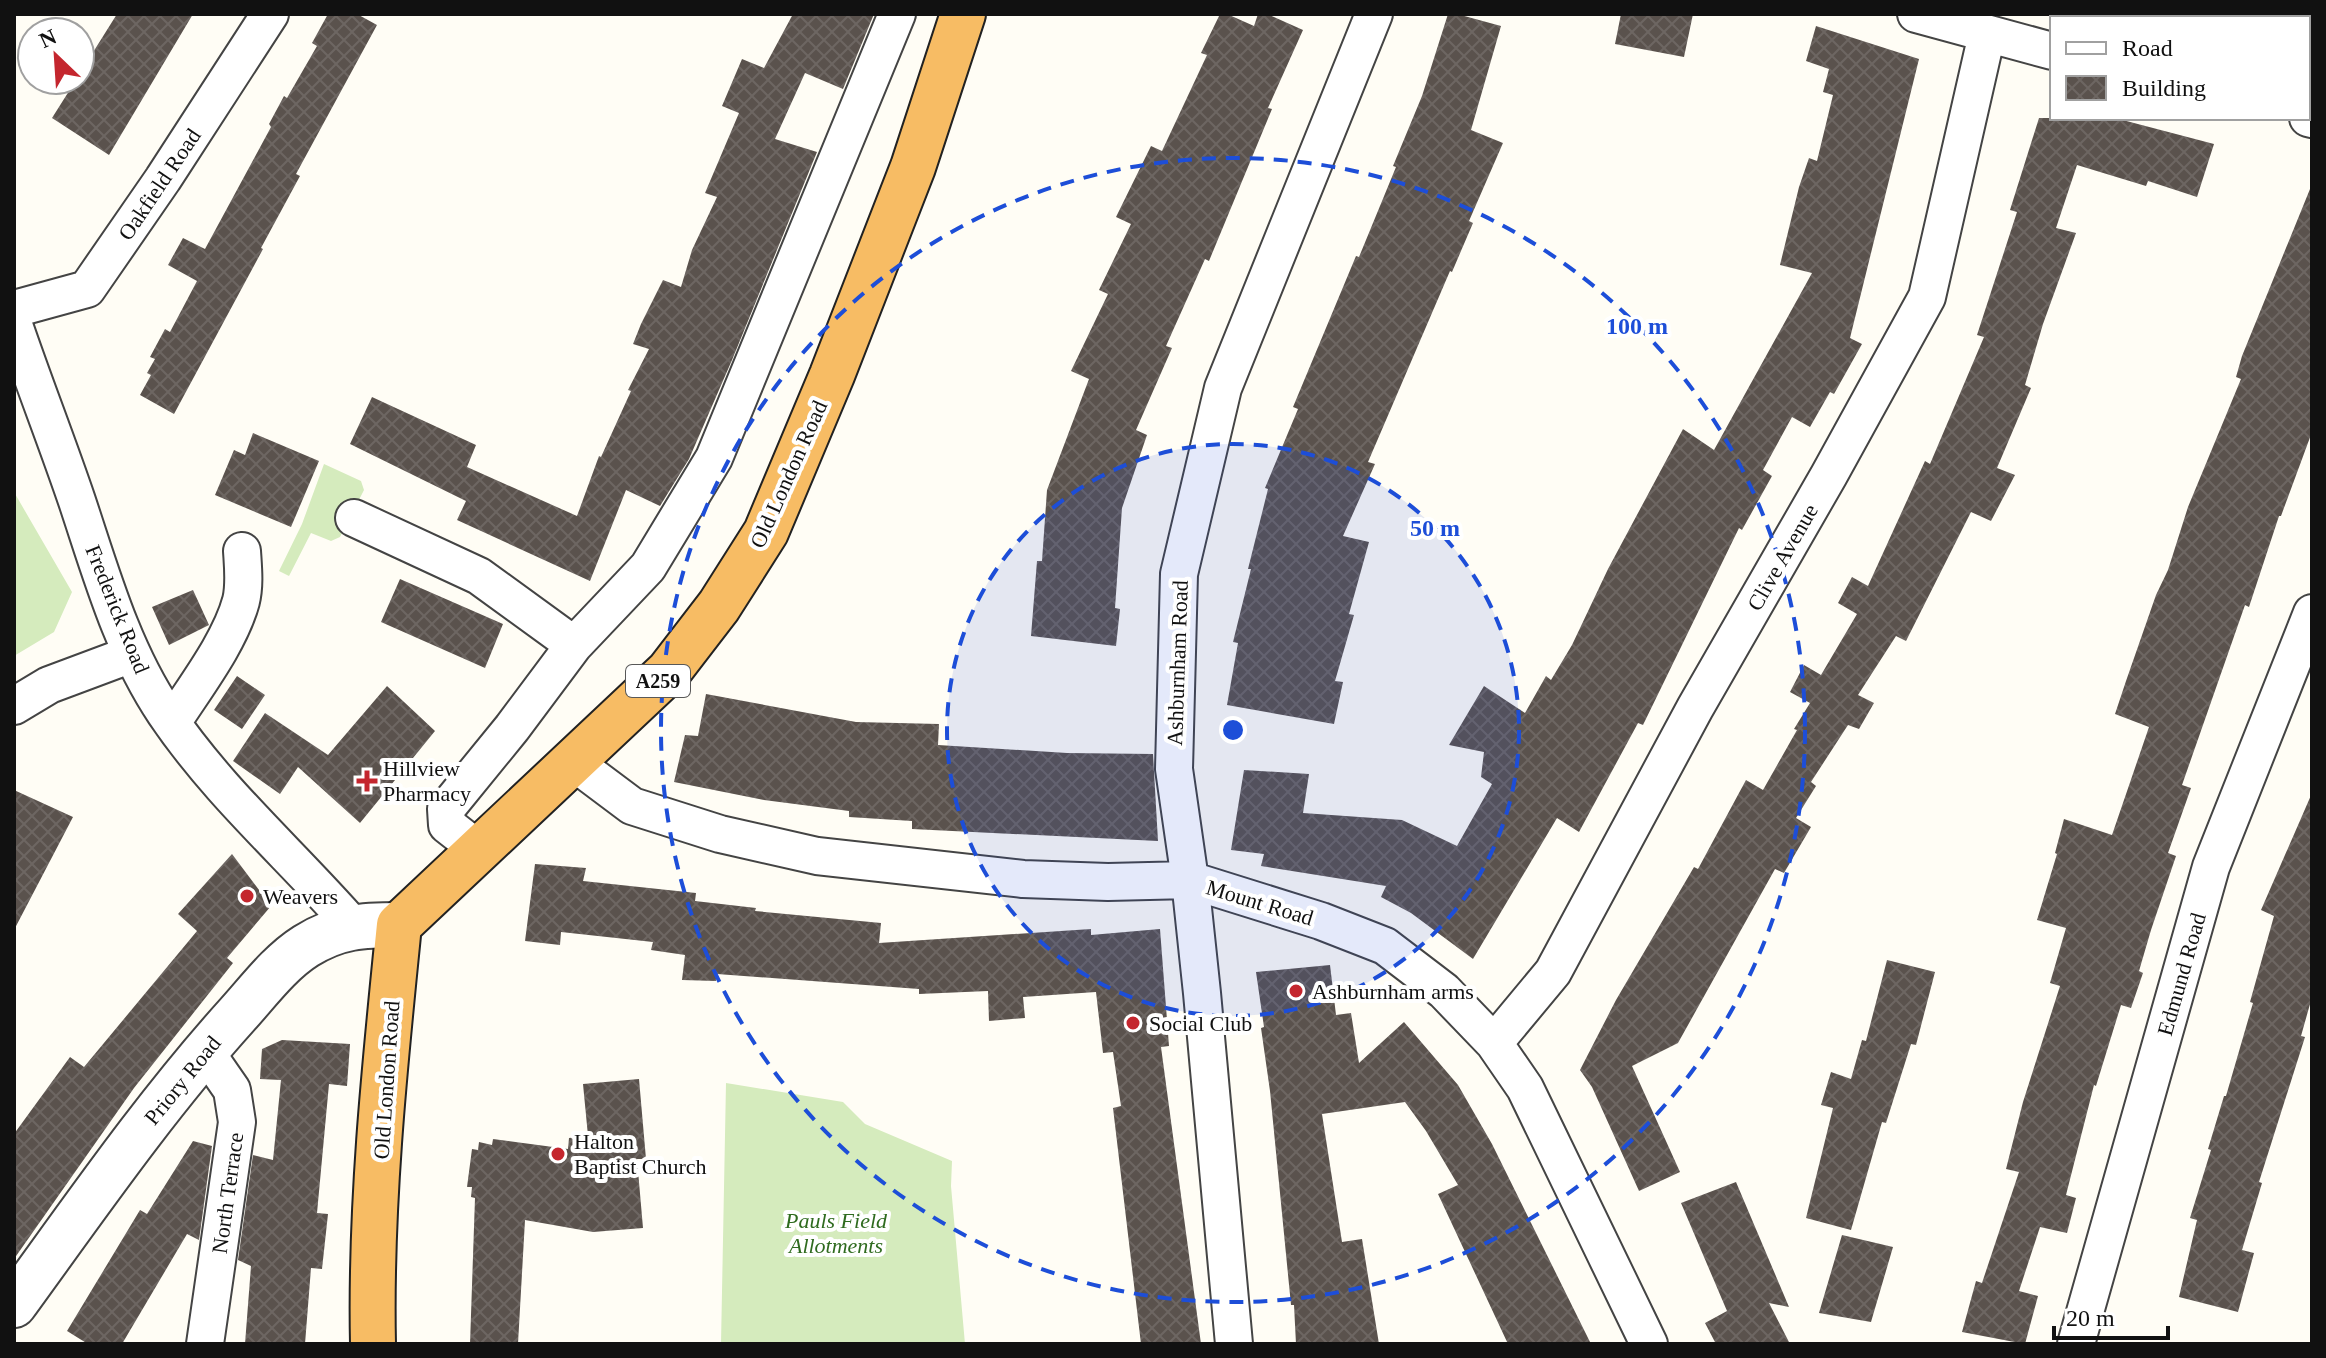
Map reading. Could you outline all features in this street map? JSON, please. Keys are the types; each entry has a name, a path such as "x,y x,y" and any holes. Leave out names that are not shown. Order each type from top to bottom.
{"highway":[{"name":"Old London Road","path":"373,1344 375,1231 399,925 669,671 719,606 766,532 832,375 913,167 963,14"}],"street":[{"name":"Oakfield Road","path":"14,309 87,289 270,14"},
{"path":"479,850 447,825 446,809 574,645 648,567 714,458 897,14"},
{"name":"Ashburnham Road","path":"1234,1344 1190,880 1174,769 1179,574 1223,388 1374,14"},
{"path":"1916,14 2050,50"},
{"name":"Clive Avenue","path":"1494,1043 1553,972 1695,708 1927,297 1987,34"},
{"name":"Frederick Road","path":"14,325 112,606 132,654 172,723 217,782 353,926"},
{"path":"354,518 479,576 574,645"},
{"path":"172,723 236,615 244,577 242,551"},
{"name":"Edmund Road","path":"2076,1344 2211,867 2311,622"},
{"path":"14,706 49,685 132,654"},
{"name":"Mount Road","path":"572,761 632,806 720,834 817,856 1023,879 1108,882 1190,880 1321,921 1385,946 1444,991 1494,1043 1525,1088 1649,1344"},
{"name":"Priory Road","path":"14,1305 138,1134 205,1051 284,963 304,947 353,926 399,925"},
{"name":"North Terrace","path":"205,1051 232,1090 237,1122 205,1344"}],"green space":[{"path":"324,464 361,481 364,490 340,537 331,541 311,533 289,576 279,571 302,524"},
{"path":"14,492 72,592 54,632 14,656"},
{"name":"Pauls Field Allotments","path":"726,1083 843,1102 865,1124 952,1161 951,1186 965,1344 721,1344"}],"building":[{"path":"117,14 193,14 109,155 52,118 66,96 96,96 96,47"},
{"path":"328,14 357,14 377,25 296,174 300,176 263,249 174,414 140,395 151,375 147,373 155,359 150,357 165,329 170,332 197,281 168,265 183,238 205,249 271,127 269,124 284,96 287,98 317,46 312,43"},
{"path":"793,14 874,14 843,89 805,73 775,139 817,152 732,360 689,459 660,506 626,490 590,581 457,520 466,501 350,444 372,397 476,445 467,467 577,516 599,456 649,349 633,344 641,324 663,280 681,287 692,250 717,197 705,193 739,113 722,106 742,59 764,68"},
{"path":"1220,14 1254,26 1258,14 1267,14 1303,30 1268,108 1272,109 1209,261 1205,259 1166,346 1172,348 1136,430 1147,435 1122,508 1115,608 1120,609 1116,646 1031,636 1037,561 1042,561 1047,490 1089,379 1071,371 1108,294 1099,290 1131,224 1116,217 1151,146 1162,151 1207,55 1201,53"},
{"path":"1448,14 1501,26 1471,130 1503,143 1469,221 1473,223 1368,462 1375,464 1343,536 1369,542 1349,614 1354,615 1335,681 1343,682 1334,724 1227,705 1238,643 1233,642 1268,489 1265,488 1298,409 1293,407 1396,167 1393,166 1422,96"},
{"path":"1621,14 1693,14 1684,57 1615,44"},
{"path":"1816,26 1919,59 1850,338 1862,344 1834,394 1830,392 1810,427 1792,417 1763,470 1772,476 1742,530 1739,528 1643,725 1638,723 1579,832 1557,818 1473,959 1411,913 1381,897 1386,886 1261,866 1264,854 1231,850 1244,770 1309,774 1303,813 1402,820 1457,846 1492,784 1481,777 1484,752 1449,745 1484,686 1525,713 1546,676 1551,680 1572,645 1608,569 1683,429 1714,450 1812,273 1780,265 1799,187 1809,158 1817,161 1833,95 1823,92 1829,69 1806,61"},
{"path":"2039,118 2123,120 2214,144 2197,197 2148,181 2146,186 2077,165 2056,228 2076,233 2025,385 2031,388 1997,468 2015,475 1991,521 1971,512 1906,641 1896,636 1858,695 1874,703 1859,729 1848,725 1811,782 1816,786 1796,818 1811,827 1784,873 1775,869 1678,1043 1632,1066 1680,1172 1639,1191 1592,1087 1580,1070 1616,1000 1694,867 1698,869 1746,780 1763,790 1797,730 1794,729 1810,703 1790,692 1804,665 1821,675 1857,614 1838,603 1852,577 1868,586 1925,461 1930,464 1984,337 1977,335 2017,212 2010,210"},
{"path":"2310,189 2312,432 2279,516 2249,607 2245,605 2182,785 2191,788 2168,853 2176,856 2151,930 2139,971 2143,973 2131,1008 2121,1005 2094,1085 2066,1195 2076,1198 2067,1233 2040,1227 2019,1291 2038,1296 2025,1344 1962,1332 1976,1281 1982,1283 2019,1172 2006,1169 2023,1102 2060,986 2050,983 2066,928 2037,920 2064,819 2112,835 2149,727 2115,714 2188,507 2241,379 2236,377 2242,356"},
{"path":"253,433 319,461 291,527 215,495 234,450 245,455"},
{"path":"400,579 503,624 485,668 381,622"},
{"path":"193,590 209,625 169,645 152,607"},
{"path":"237,676 265,695 242,729 214,710"},
{"path":"387,686 435,731 360,823 298,767 280,794 233,761 265,713 328,755"},
{"path":"706,694 856,722 939,724 938,745 1067,753 1153,754 1158,841 912,829 912,821 849,817 849,811 764,800 674,782 685,735 698,736"},
{"path":"14,790 73,817 14,930"},
{"path":"2312,793 2312,997 2301,1036 2305,1037 2259,1182 2262,1183 2242,1250 2254,1253 2238,1312 2179,1297 2197,1220 2190,1218 2253,1003 2250,1002 2274,916 2261,910"},
{"path":"232,854 271,906 227,958 233,963 134,1088 14,1259 14,1134 70,1057 84,1067 197,931 178,914"},
{"path":"535,864 586,868 583,881 696,893 695,901 756,908 755,911 881,923 879,943 1091,929 1091,935 1160,929 1169,1046 1161,1047 1201,1344 1141,1344 1113,1108 1121,1106 1113,1052 1103,1053 1096,992 1023,997 1025,1018 989,1021 988,991 919,994 919,989 717,974 716,981 682,980 685,955 651,950 653,942 561,932 560,945 525,941"},
{"path":"1887,960 1935,972 1916,1045 1911,1044 1886,1123 1882,1122 1851,1230 1806,1218 1833,1108 1821,1105 1831,1072 1851,1079 1862,1040 1866,1041"},
{"path":"1330,965 1336,1015 1351,1013 1359,1063 1404,1022 1458,1085 1492,1144 1591,1344 1508,1344 1438,1194 1458,1185 1405,1102 1322,1114 1342,1242 1362,1239 1379,1344 1296,1344 1256,972"},
{"path":"282,1040 350,1044 347,1086 329,1084 317,1213 328,1214 322,1269 311,1268 305,1344 245,1344 251,1266 238,1260 253,1155 273,1160 281,1080 260,1079 262,1049"},
{"name":"Halton Baptist Church","path":"639,1079 646,1159 637,1159 643,1228 593,1232 525,1220 518,1344 470,1344 475,1198 471,1197 472,1187 467,1187 472,1149 478,1150 479,1142 492,1145 493,1139 568,1149 569,1138 588,1136 583,1084"},
{"path":"193,1141 212,1146 199,1240 187,1234 122,1344 88,1344 67,1331 140,1210 147,1214"},
{"path":"1736,1182 1789,1307 1769,1303 1790,1344 1716,1344 1705,1323 1727,1311 1681,1203"},
{"path":"1842,1235 1893,1247 1871,1322 1819,1313"}],"place":[{"name":"Hillview Pharmacy","path":"367,781"},
{"name":"Weavers","path":"247,896"},
{"name":"Ashburnham arms","path":"1296,991"},
{"name":"Social Club","path":"1133,1023"},
{"name":"Halton Baptist Church","path":"558,1154"}]}
